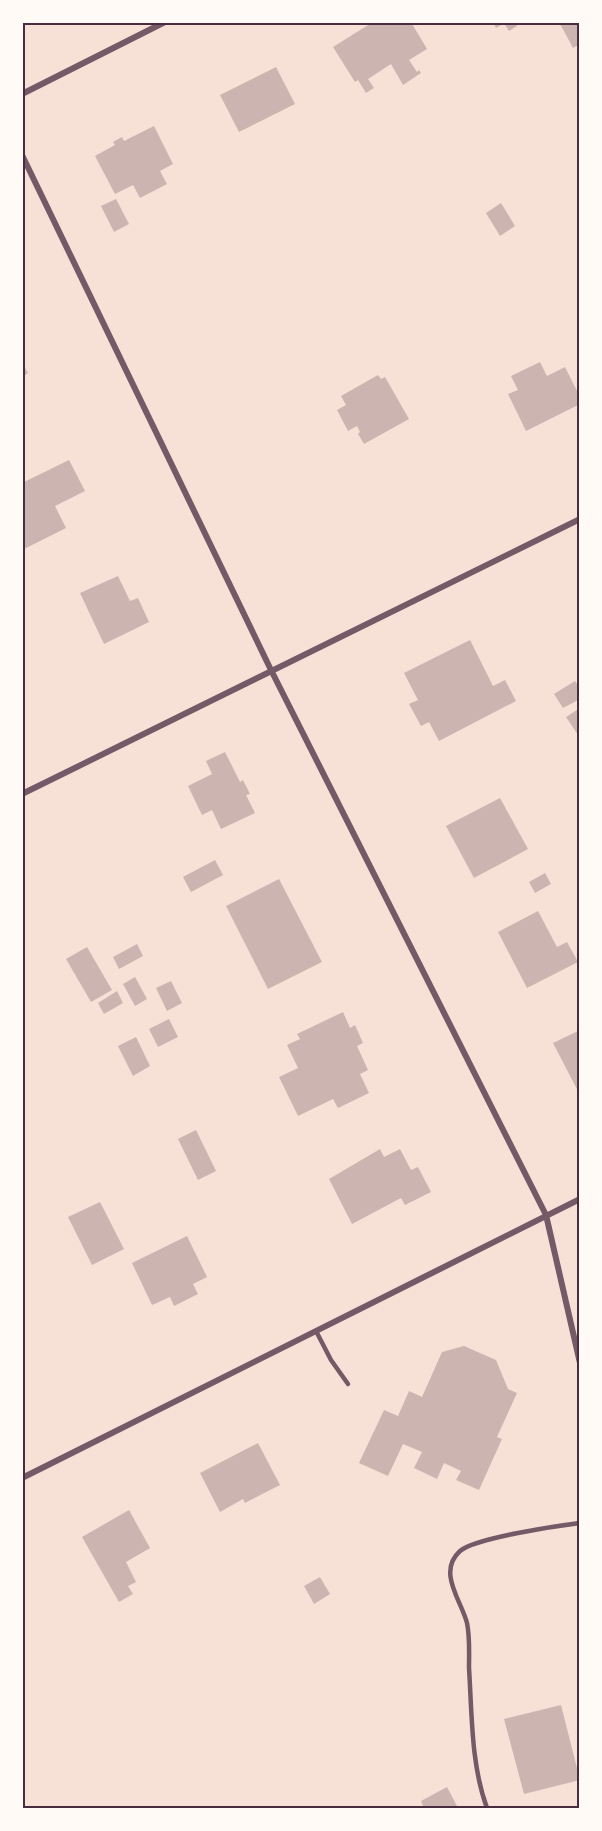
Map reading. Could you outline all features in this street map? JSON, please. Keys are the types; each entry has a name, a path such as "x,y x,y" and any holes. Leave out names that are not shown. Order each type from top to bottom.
{"street":[{"path":"22,94 165,22"},
{"path":"22,155 271,670 546,1215 579,1363"},
{"path":"22,794 579,519"},
{"path":"22,1478 579,1199"}],"lane":[{"path":"316,1331 331,1360 348,1384"},
{"path":"487,1809 480,1789 471,1712 467,1624 451,1584 451,1565 459,1552 475,1543 579,1523"}],"building":[{"path":"373,22 411,22 427,49 409,60 417,72 419,70 421,73 403,85 391,64 368,79 374,88 366,93 358,80 355,82 333,47"},
{"path":"493,22 515,22 517,26 509,31 504,23 496,28"},
{"path":"559,22 580,22 580,44 573,48"},
{"path":"276,67 295,104 239,132 220,95"},
{"path":"154,126 173,164 160,171 167,184 140,198 133,185 115,194 95,156 115,145 113,142 122,137 124,141"},
{"path":"116,199 129,224 114,232 101,206"},
{"path":"501,203 515,226 500,236 486,213"},
{"path":"540,362 547,376 565,367 580,397 580,404 526,431 508,394 518,390 511,376"},
{"path":"22,363 28,373 22,377"},
{"path":"378,375 381,379 385,377 409,419 364,444 358,434 360,432 357,426 348,431 337,410 346,405 341,396"},
{"path":"69,460 85,491 55,506 66,528 22,550 22,525 24,524 22,521 22,483"},
{"path":"118,576 130,601 138,598 149,622 104,644 80,593"},
{"path":"470,640 493,686 505,680 516,701 439,741 429,722 421,726 409,704 418,700 404,673"},
{"path":"575,681 580,688 580,699 563,708 554,694"},
{"path":"580,708 580,738 566,717"},
{"path":"225,752 240,782 243,780 250,794 246,795 255,813 221,829 212,810 202,815 188,786 212,774 206,761"},
{"path":"500,798 528,849 474,878 446,826"},
{"path":"215,860 223,875 191,892 183,877"},
{"path":"545,873 551,884 535,893 529,882"},
{"path":"279,879 322,962 268,989 226,906"},
{"path":"538,911 557,947 567,942 578,962 527,988 498,932"},
{"path":"137,944 143,956 119,969 113,957"},
{"path":"87,947 112,990 91,1002 66,959"},
{"path":"135,977 147,999 135,1006 123,984"},
{"path":"171,981 182,1003 167,1011 156,988"},
{"path":"117,991 123,1003 104,1014 98,1003"},
{"path":"343,1012 350,1028 355,1025 363,1043 357,1046 368,1070 360,1074 369,1093 338,1108 333,1099 298,1116 279,1077 298,1068 287,1045 300,1039 297,1034"},
{"path":"169,1019 178,1037 158,1047 149,1029"},
{"path":"580,1030 580,1095 553,1043"},
{"path":"136,1037 150,1066 133,1076 118,1046"},
{"path":"196,1130 216,1171 198,1180 178,1139"},
{"path":"380,1149 384,1157 400,1149 411,1170 418,1167 431,1192 405,1205 401,1198 352,1224 329,1179"},
{"path":"100,1202 124,1249 92,1265 68,1217"},
{"path":"187,1236 207,1277 193,1284 198,1294 174,1306 170,1297 152,1305 132,1263"},
{"path":"464,1346 496,1360 508,1389 517,1393 497,1437 502,1439 479,1490 456,1480 461,1471 444,1463 437,1479 414,1468 422,1452 403,1444 388,1476 359,1463 384,1410 398,1416 409,1391 422,1397 442,1352"},
{"path":"258,1443 280,1485 245,1503 243,1499 220,1512 200,1473"},
{"path":"129,1510 150,1548 126,1562 136,1582 128,1586 133,1594 119,1602 82,1537"},
{"path":"320,1577 330,1594 314,1604 304,1586"},
{"path":"561,1705 580,1780 524,1794 504,1719"},
{"path":"447,1787 458,1808 424,1808 421,1801"}]}
